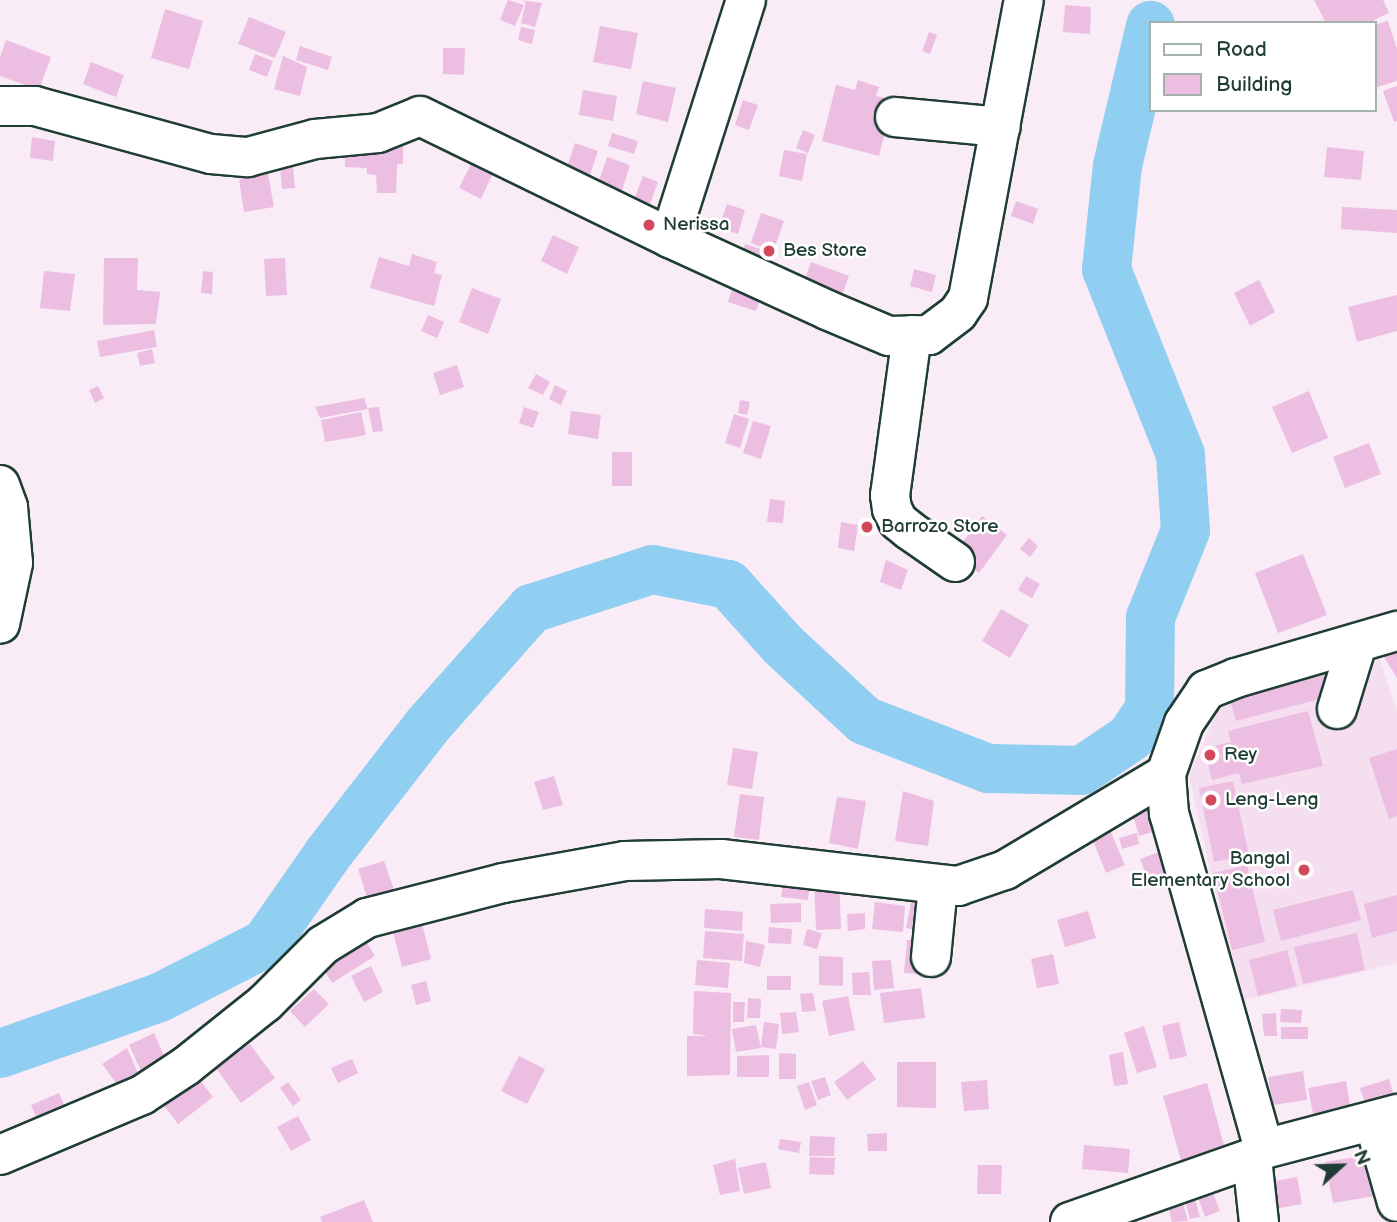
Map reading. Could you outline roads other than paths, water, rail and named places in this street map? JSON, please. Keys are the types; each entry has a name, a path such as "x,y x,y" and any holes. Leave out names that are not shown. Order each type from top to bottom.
{"street":[{"path":"670,238 746,0"},
{"path":"0,106 35,106 211,154 248,157 315,139 378,132 420,116 670,238 889,336 929,335 958,313 968,298 1024,0"},
{"path":"895,117 1001,127"},
{"path":"912,335 890,495 892,509 898,521 955,562"},
{"path":"0,485 8,507 13,563 0,624"},
{"path":"1259,1222 1258,1153 1169,814 1166,774 1184,723 1206,690 1236,678 1397,631"},
{"path":"1337,709 1357,644"},
{"path":"0,1155 142,1095 186,1066 265,1003 323,945 367,918 503,883 625,861 721,859 958,886 1005,870 1166,774"},
{"path":"931,957 938,885"},
{"path":"1070,1222 1258,1153 1385,1118 1397,1202"}],"waterway":[{"path":"0,1053 159,997 265,943 327,854 427,725 531,608 652,569 728,584 783,645 864,720 988,768 1081,770 1130,737 1149,709 1150,617 1185,530 1180,454 1106,269 1117,165 1148,33"}],"place":[{"name":"Nerissa","path":"649,225"},
{"name":"Bes Store","path":"769,251"},
{"name":"Barrozo Store","path":"867,527"},
{"name":"Rey","path":"1210,755"},
{"name":"Leng-Leng","path":"1211,800"},
{"name":"Bangal Elementary School","path":"1304,870"}]}
